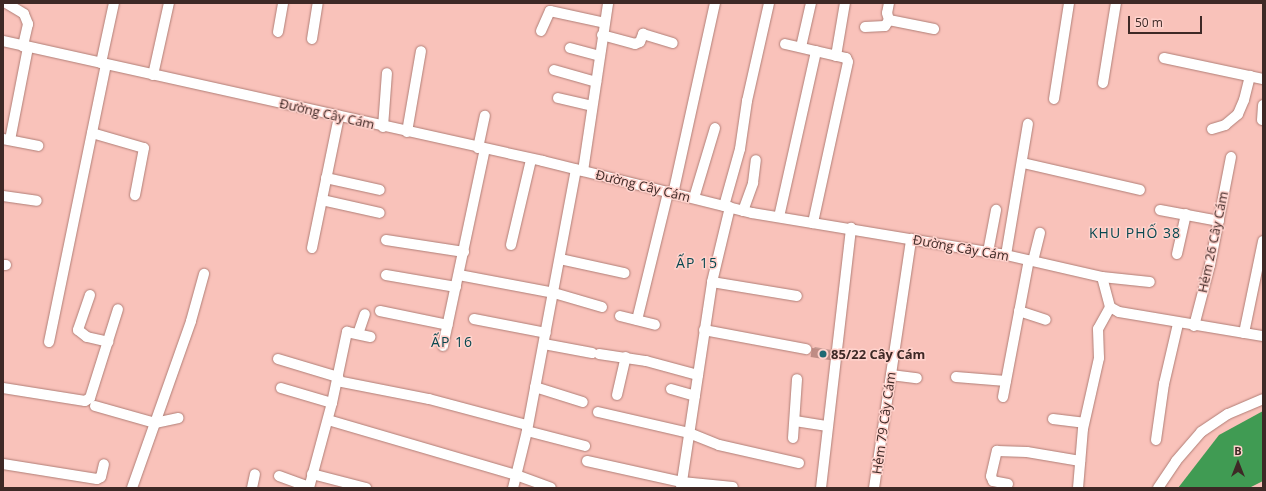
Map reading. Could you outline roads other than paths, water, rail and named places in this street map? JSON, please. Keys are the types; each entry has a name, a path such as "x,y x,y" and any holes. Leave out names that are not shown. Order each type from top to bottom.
{"street":[{"path":"6,3 24,14 28,24 26,46 6,140 38,146"},
{"path":"49,342 92,133 114,3"},
{"path":"153,75 169,3"},
{"path":"278,32 283,3"},
{"path":"312,40 318,3"},
{"path":"513,488 527,428 592,106 608,3"},
{"path":"637,320 671,193 715,3"},
{"path":"682,485 712,282 740,149 747,101 769,3"},
{"path":"801,47 811,3"},
{"path":"836,56 845,3"},
{"path":"865,27 885,26 889,20 887,13 889,3"},
{"path":"1054,99 1069,3"},
{"path":"1103,82 1116,3"},
{"path":"541,31 550,11 605,23"},
{"path":"889,20 934,29"},
{"path":"602,35 635,44 640,42 643,34 673,43"},
{"name":"Đường Cây Cám","path":"3,41 482,148 743,211 1006,255 1102,277 1150,282"},
{"path":"786,44 847,60 846,72 813,223"},
{"path":"570,48 599,56"},
{"path":"407,132 421,51"},
{"path":"779,217 816,51"},
{"path":"1164,58 1263,79"},
{"path":"554,70 596,82"},
{"path":"383,126 387,73"},
{"path":"1212,129 1225,125 1238,114 1244,100 1250,76"},
{"path":"558,98 592,106"},
{"path":"1262,120 1263,105"},
{"path":"312,248 339,116"},
{"path":"444,346 464,252 482,148 485,116"},
{"path":"1006,255 1023,163 1028,124"},
{"path":"694,198 715,128"},
{"path":"92,133 144,148 135,195"},
{"name":"Hẻm 26 Cây Cám","path":"1194,326 1231,157"},
{"path":"511,245 531,160"},
{"path":"743,211 753,183 756,160"},
{"path":"1023,163 1140,190"},
{"path":"326,178 380,190"},
{"path":"3,196 37,201"},
{"path":"322,200 380,213"},
{"path":"988,252 996,210"},
{"path":"1160,210 1218,220"},
{"path":"1177,254 1186,214"},
{"path":"821,488 851,228"},
{"path":"1003,397 1019,311 1031,261 1040,233"},
{"name":"Hẻm 79 Cây Cám","path":"874,488 911,239"},
{"path":"386,240 464,252"},
{"path":"1244,333 1263,241"},
{"path":"560,259 624,273"},
{"path":"132,488 204,274"},
{"path":"386,275 456,288"},
{"path":"459,275 554,293 602,307"},
{"path":"1078,488 1084,423 1099,358 1098,329 1110,307 1102,277"},
{"path":"712,282 797,296"},
{"path":"90,295 78,330 87,337 108,342"},
{"path":"1110,307 1132,316 1263,336"},
{"path":"3,388 85,401 90,398 118,309"},
{"path":"380,311 448,326"},
{"path":"1019,311 1046,320"},
{"path":"358,334 365,314"},
{"path":"620,316 655,325"},
{"path":"474,319 546,333"},
{"path":"1156,440 1164,384 1178,324"},
{"path":"704,330 806,349"},
{"path":"279,476 309,487 328,420 347,332 370,336"},
{"path":"544,344 596,354 626,357 698,375"},
{"path":"617,395 626,357"},
{"path":"278,358 338,379 430,399 585,446"},
{"path":"891,375 917,378"},
{"path":"956,377 1006,381"},
{"path":"793,438 797,379"},
{"path":"535,387 583,402"},
{"path":"281,388 332,403"},
{"path":"671,390 695,396"},
{"path":"1158,488 1176,461 1201,432 1228,414 1263,399"},
{"path":"95,406 155,423 178,418"},
{"path":"598,412 690,434 719,445 799,464"},
{"path":"328,420 516,475 552,488"},
{"path":"1053,420 1084,423"},
{"path":"794,421 828,426"},
{"path":"1008,484 993,481 991,476 997,451 1027,452 1080,461"},
{"path":"588,461 682,485 733,487"},
{"path":"3,464 97,479 101,478 104,464"},
{"path":"252,488 256,474"},
{"path":"312,474 366,488"}],"place":[{"name":"85/22 Cây Cám","path":"823,354"}],"district":[{"name":"KHU PHỐ 38","path":"1135,233"},
{"name":"ẤP 15","path":"697,263"},
{"name":"ẤP 16","path":"452,342"}]}
